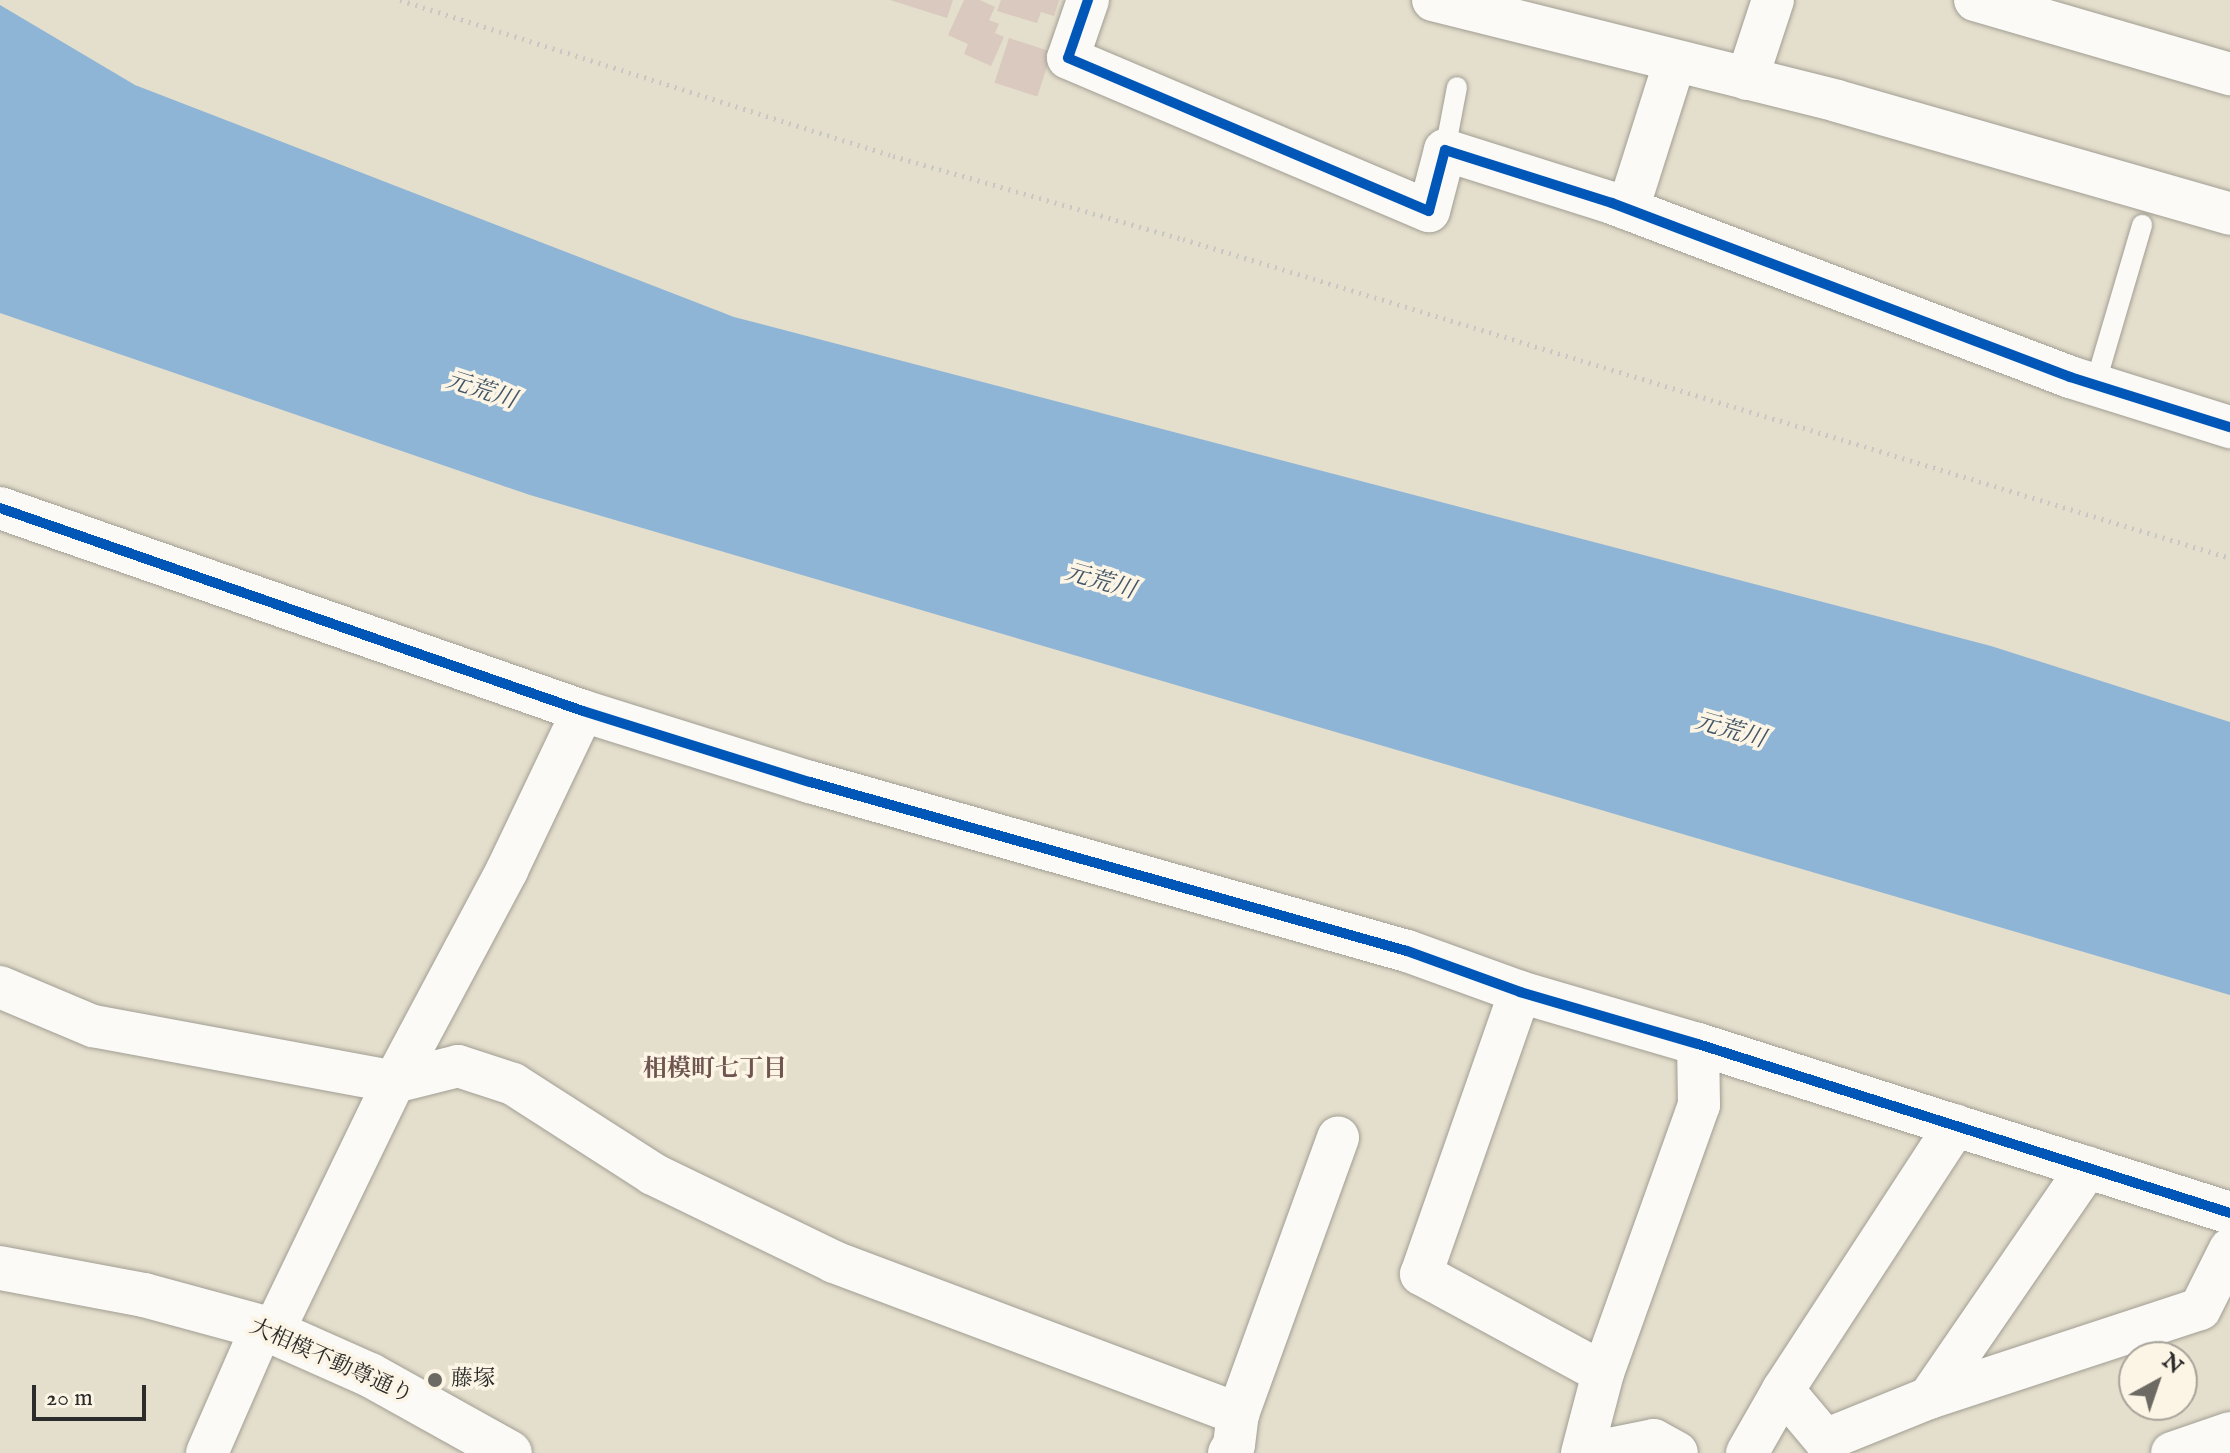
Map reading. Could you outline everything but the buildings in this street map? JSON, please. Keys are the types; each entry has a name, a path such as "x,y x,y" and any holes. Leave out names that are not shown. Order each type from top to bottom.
{"street":[{"path":"1088,0 1068,58 1429,211 1445,150 1628,209 1952,334 2095,385 2230,427"},
{"path":"1433,0 1837,101 2230,214"},
{"path":"1747,79 1773,0"},
{"path":"1975,0 2230,74"},
{"path":"1628,209 1675,61"},
{"path":"0,508 583,711 810,782 1407,951 1520,992 1698,1044 2230,1213"},
{"path":"207,1453 394,1082 507,870 583,711"},
{"path":"0,987 93,1026 394,1082 458,1066 513,1084 653,1174 834,1262 1234,1434 1338,1138"},
{"path":"1520,992 1421,1274 1603,1373"},
{"path":"1582,1453 1603,1373 1699,1105 1698,1044"},
{"path":"1699,1105 1743,1059"},
{"path":"1747,1453 1783,1390 1956,1125"},
{"path":"1929,1398 2088,1167"},
{"path":"1783,1390 1829,1447 1929,1398 2200,1309 2230,1249"},
{"name":"大相模不動尊通り","path":"0,1268 144,1295 268,1330 370,1375 510,1453"},
{"path":"2172,1453 2230,1433"},
{"path":"1589,1453 1654,1440 1677,1453"}],"lane":[{"path":"1445,150 1457,87"},
{"path":"2095,385 2142,225"}],"path":[{"path":"400,0 893,156 1183,239 2230,558"}],"water":[{"name":"元荒川","path":"0,5 135,85 734,317 1991,646 2230,722 2230,995 530,495 0,313"}],"cycle path":[{"path":"1088,0 1068,58 1429,211 1445,150 1612,203 2070,377 2230,427"},
{"path":"0,508 583,711 810,782 1407,951 1520,992 1698,1044 2230,1213"}],"place":[{"name":"藤塚","path":"435,1380"}],"district":[{"name":"相模町七丁目","path":"715,1070"}]}
